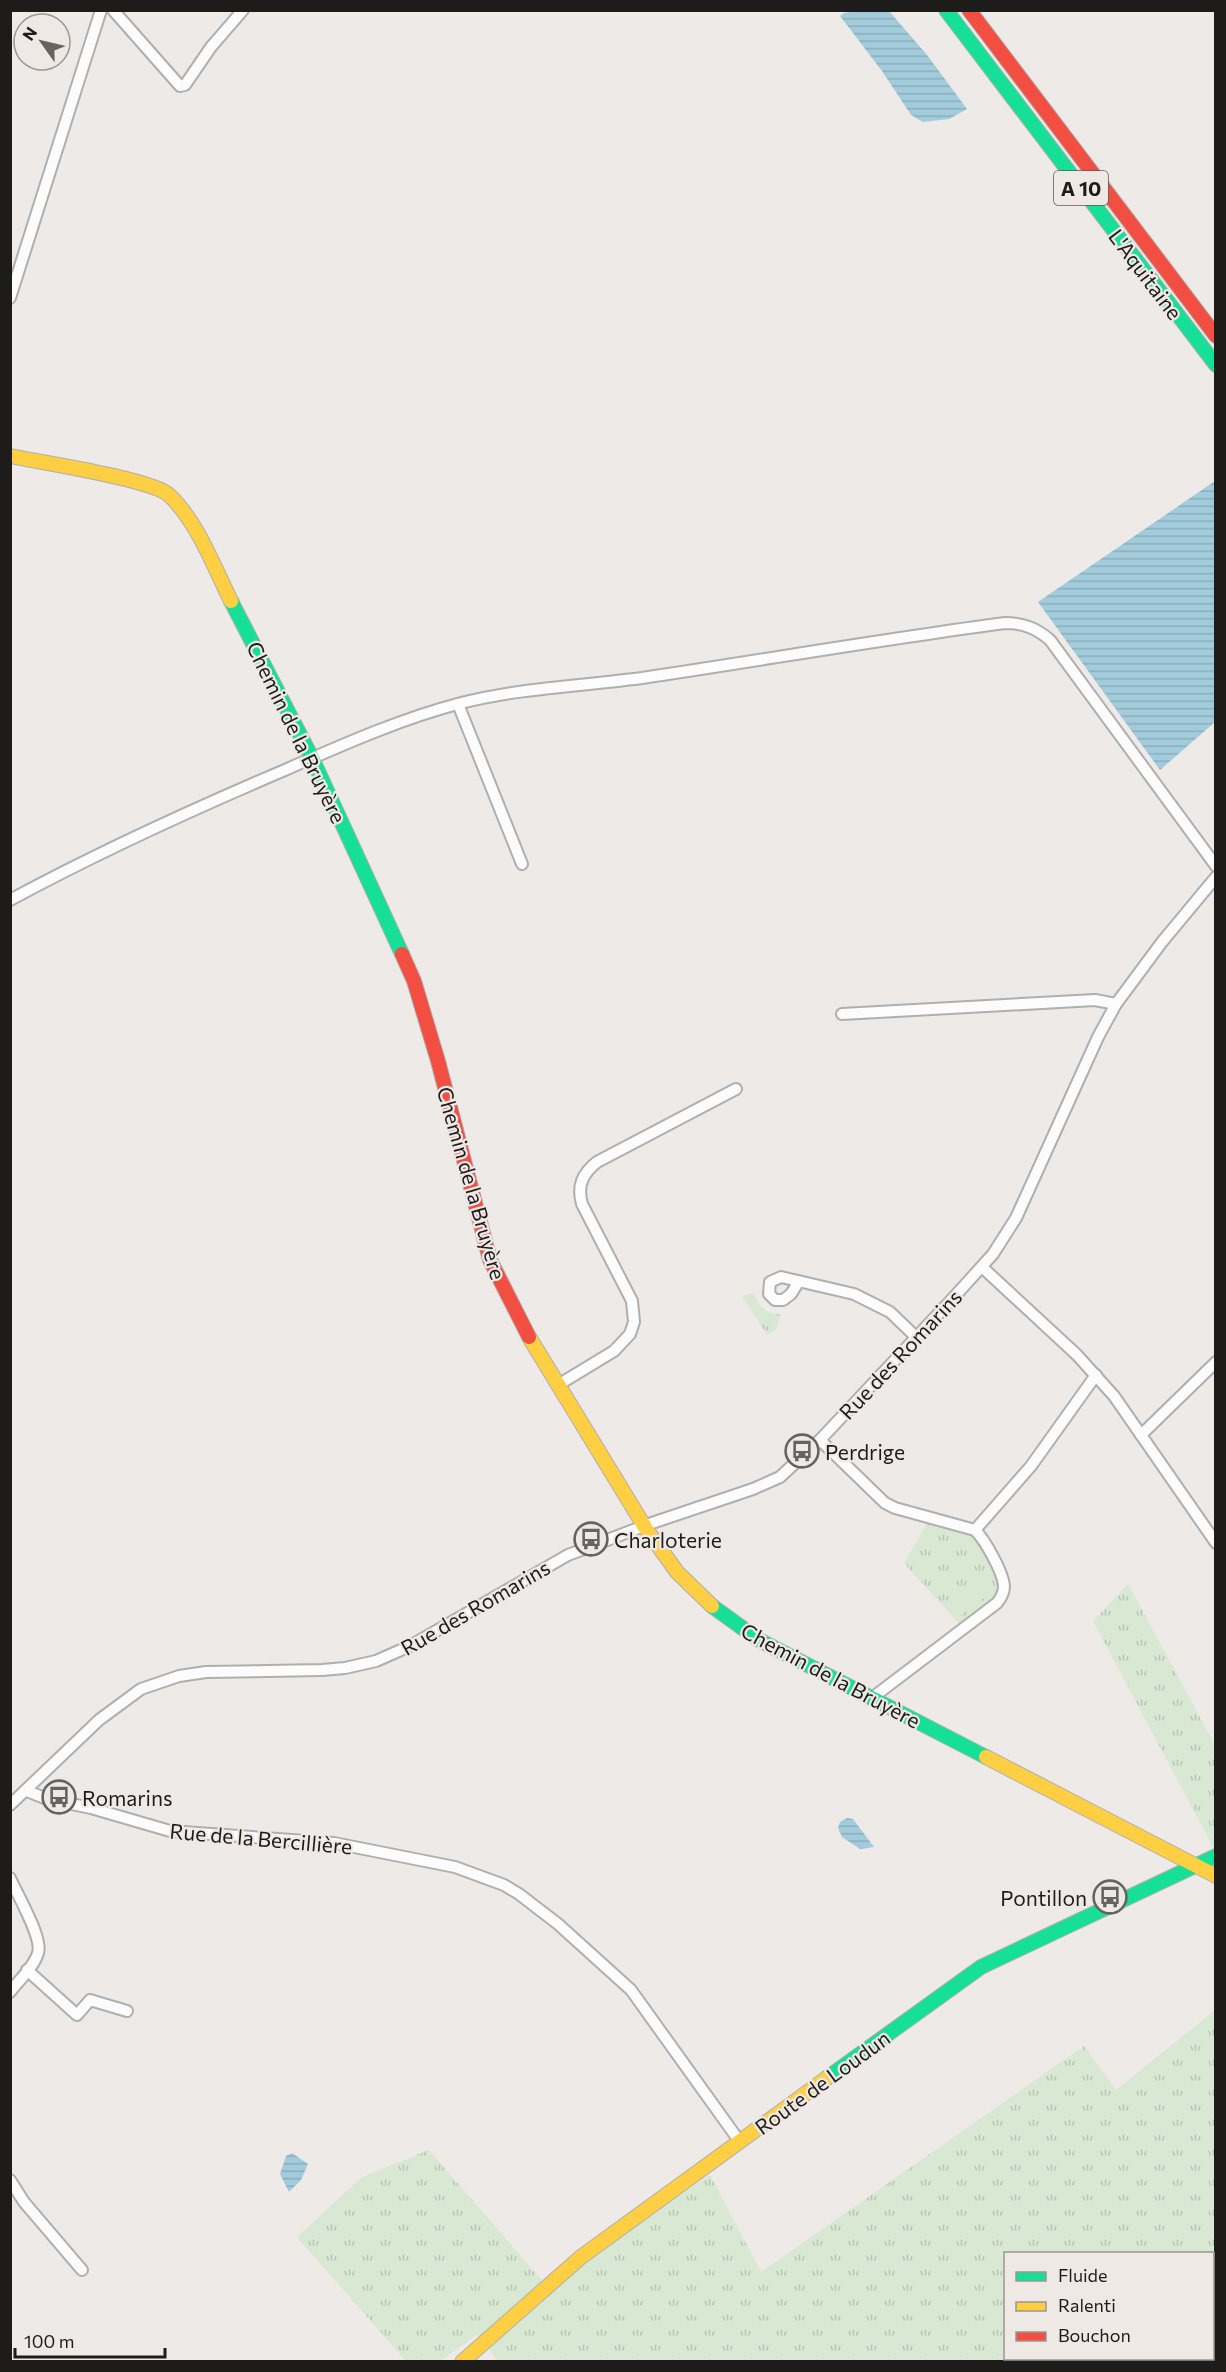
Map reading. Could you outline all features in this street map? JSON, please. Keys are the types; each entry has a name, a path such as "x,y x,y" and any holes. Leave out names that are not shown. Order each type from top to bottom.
{"main road":[{"name":"L'Aquitaine","path":"946,10 1215,365"},
{"name":"L'Aquitaine","path":"969,10 1215,336"},
{"name":"Chemin de la Bruyère","path":"10,456 142,483 167,493 178,503 202,542 312,758 414,981 438,1061 490,1260 507,1300 645,1525 664,1554 688,1583 737,1626 759,1640 1215,1876"},
{"name":"Route de Loudun","path":"462,2361 493,2337 557,2275 981,1967 1215,1856"}],"street":[{"path":"10,298 101,10"},
{"path":"113,10 180,86 185,86 211,47 243,10"},
{"path":"10,900 179,816 312,758 395,725 458,704 494,696 634,679 855,643 1005,623 1018,623 1041,632 1050,640 1215,866"},
{"path":"458,704 522,864"},
{"name":"Rue des Romarins","path":"10,1805 99,1720 141,1689 179,1676 206,1672 322,1670 345,1668 376,1661 410,1646 555,1561 645,1525 767,1484 790,1469 982,1267 1006,1237 1098,1037 1116,1004 1162,942 1215,877"},
{"path":"842,1014 1095,1000 1116,1004"},
{"path":"558,1385 614,1351 630,1334 634,1322 635,1310 632,1301 582,1204 579,1188 585,1174 597,1162 736,1089"},
{"path":"982,1267 1096,1375 1114,1396 1215,1543"},
{"path":"799,1281 867,1299 890,1312 916,1337"},
{"path":"1142,1435 1215,1362"},
{"path":"975,1530 1031,1466 1096,1375"},
{"path":"820,1440 885,1503 895,1508 975,1530 984,1541 1002,1576 1004,1589 998,1603 872,1698"},
{"name":"Rue de la Bercillière","path":"27,1791 47,1799 91,1808 170,1831 334,1843 455,1867 504,1885 532,1903 558,1924 632,1990 740,2142"},
{"path":"10,1992 38,1956 38,1943 12,1885"},
{"path":"27,1970 77,2014 90,2000 127,2011"},
{"path":"10,2180 24,2202 82,2270"}],"green space":[{"path":"754,1293 763,1309 781,1314 776,1330 767,1335 742,1296"},
{"path":"928,1522 955,1528 969,1534 987,1555 996,1575 998,1593 995,1600 961,1626 904,1563"},
{"path":"981,1578 993,1591 959,1617 947,1604"},
{"path":"1128,1584 1215,1745 1216,1846 1213,1847 1093,1621"},
{"path":"1215,2010 1215,2361 498,2362 478,2334 440,2361 406,2361 297,2237 362,2177 429,2150 546,2285 710,2175 761,2272 1084,2046 1116,2090"}],"water":[{"path":"855,11 889,11 927,55 967,109 949,119 923,122 911,115 882,71 840,16"},
{"path":"1215,481 1215,722 1160,770 1038,602"},
{"path":"847,1818 853,1819 874,1847 860,1849 842,1837 838,1828 840,1822"},
{"path":"292,2153 308,2164 301,2180 289,2192 280,2174 286,2156"}],"traffic: fast":[{"path":"946,10 1216,365"},
{"path":"231,601 312,758 402,954"},
{"path":"712,1606 759,1640 986,1757"},
{"path":"827,2078 981,1967 1216,1856"}],"traffic: slow":[{"path":"10,456 119,477 158,489 169,495 196,531 231,601"},
{"path":"529,1337 646,1529 677,1572 712,1606"},
{"path":"986,1757 1216,1876"},
{"path":"462,2362 581,2257 827,2078"}],"traffic: jam":[{"path":"969,10 1216,336"},
{"path":"402,954 414,981 438,1061 490,1260 529,1337"}],"place":[{"name":"Perdrige","path":"802,1451"},
{"name":"Charloterie","path":"591,1539"},
{"name":"Romarins","path":"59,1797"},
{"name":"Pontillon","path":"1110,1897"}]}
